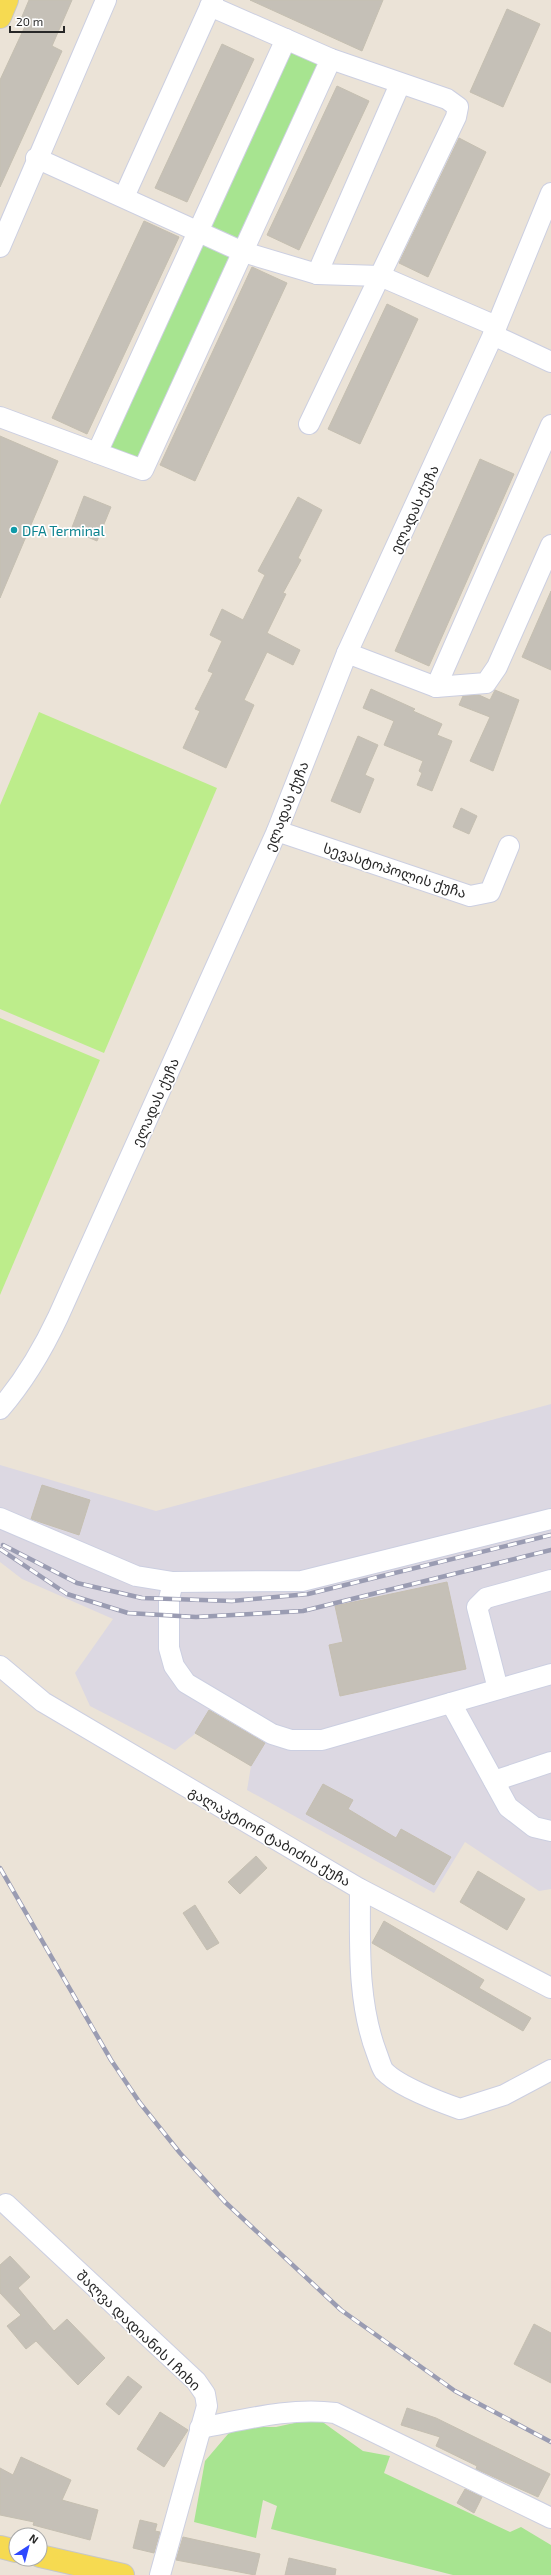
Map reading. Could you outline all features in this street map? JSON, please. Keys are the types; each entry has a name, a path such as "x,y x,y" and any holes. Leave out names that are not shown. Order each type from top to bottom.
{"main road":[{"path":"0,17 7,0"},
{"path":"48,2558 124,2575"}],"street":[{"path":"0,247 36,158 106,0"},
{"path":"124,197 211,3 331,59 447,99 458,107 456,117 309,424"},
{"path":"97,453 286,39"},
{"path":"0,417 143,470 331,59"},
{"path":"317,274 400,84"},
{"path":"36,158 243,252 317,274 380,276 495,331 551,362"},
{"name":"ელადას ქუჩა","path":"0,1409 18,1388 47,1340 277,831 347,653 495,331 551,193"},
{"path":"436,687 551,425"},
{"path":"347,653 436,687 486,683 497,667 551,545"},
{"name":"სევასტოპოლის ქუჩა","path":"277,831 470,896 490,892 510,846"},
{"path":"0,1518 136,1576 173,1582 302,1581 551,1519"},
{"path":"498,1689 477,1607 486,1598 551,1580"},
{"path":"173,1582 168,1599 169,1648 174,1666 186,1684 272,1734 291,1740 322,1740 551,1674"},
{"name":"გალაკტიონ ტაბიძის ქუჩა","path":"0,1666 43,1702 360,1889 551,1988"},
{"path":"451,1703 508,1807 534,1827 551,1831"},
{"path":"494,1781 551,1762"},
{"path":"360,1889 360,1961 364,1997 369,2033 384,2071 418,2092 460,2109 504,2094 551,2070"},
{"name":"შალვა დადიანის I ჩიხი","path":"6,2204 196,2381 205,2394 206,2406 160,2575"},
{"path":"200,2428 306,2411 335,2413 551,2518"}],"shaded area":[{"path":"551,1404 551,1889 539,1891 465,1842 434,1893 247,1790 251,1766 196,1733 175,1750 90,1706 75,1673 113,1619 22,1579 0,1562 0,1465 156,1511"}],"green space":[{"path":"286,39 331,59 143,470 97,453"},
{"path":"39,712 217,788 104,1053 0,1009 0,805"},
{"path":"0,1018 100,1060 0,1295"},
{"path":"317,2418 363,2451 390,2456 384,2473 510,2532 521,2527 551,2545 551,2575 453,2575 271,2529 277,2506 263,2500 256,2538 194,2522 205,2461 234,2427 276,2427"}],"building":[{"path":"29,0 72,0 52,46 62,51 0,187 0,80 27,22 21,19"},
{"path":"250,0 383,0 362,51"},
{"path":"507,9 540,24 503,107 470,92"},
{"path":"222,44 254,59 187,202 155,188"},
{"path":"337,86 369,101 299,250 267,235"},
{"path":"459,138 486,152 428,277 399,263"},
{"path":"144,221 179,237 87,434 52,418"},
{"path":"252,267 287,283 195,481 160,465"},
{"path":"387,304 418,319 360,444 328,429"},
{"name":"DFA Terminal","path":"0,436 58,461 0,598"},
{"path":"480,459 514,474 429,666 395,651"},
{"path":"84,496 111,507 97,541 71,530"},
{"path":"298,497 322,510 298,558 301,560 283,593 286,594 267,633 300,650 293,665 267,652 244,700 254,705 226,768 183,748 200,711 195,709 213,673 208,671 222,641 210,635 222,609 243,620 265,575 258,571"},
{"path":"551,591 551,670 522,657"},
{"path":"371,689 415,709 413,711 442,724 437,735 452,741 432,791 417,785 422,773 419,771 423,761 384,745 394,721 363,708"},
{"path":"495,690 519,700 493,771 470,761 490,717 459,705 463,696 479,695 490,700"},
{"path":"358,736 378,745 365,775 374,779 360,813 331,801"},
{"path":"461,808 477,816 469,834 453,827"},
{"path":"42,1485 90,1500 79,1535 31,1519"},
{"path":"447,1582 466,1669 340,1696 329,1645 343,1642 335,1606"},
{"path":"209,1710 265,1743 251,1766 195,1733"},
{"path":"323,1784 353,1800 348,1809 396,1838 401,1829 451,1857 434,1885 306,1814"},
{"path":"256,1856 267,1868 240,1894 228,1882"},
{"path":"478,1871 525,1899 507,1930 460,1902"},
{"path":"195,1905 219,1943 207,1950 183,1913"},
{"path":"384,1921 484,1980 479,1988 531,2018 523,2031 372,1943"},
{"path":"10,2256 30,2277 18,2288 54,2331 67,2319 105,2358 78,2385 36,2341 26,2349 7,2326 21,2315 0,2293 0,2265"},
{"path":"534,2324 551,2333 551,2383 514,2364"},
{"path":"128,2376 142,2387 119,2415 106,2404"},
{"path":"407,2408 436,2418 550,2474 538,2497 476,2469 477,2466 436,2446 440,2437 401,2425"},
{"path":"160,2412 188,2430 164,2467 137,2449"},
{"path":"21,2457 71,2480 62,2500 98,2510 90,2540 48,2529 48,2527 33,2525 34,2522 0,2515 0,2468 13,2475"},
{"path":"465,2489 482,2497 474,2513 457,2503"},
{"path":"140,2520 157,2524 155,2531 160,2532 154,2553 133,2548"},
{"path":"183,2537 260,2554 255,2575 176,2560"},
{"path":"289,2558 336,2569 335,2575 285,2575"}],"railway":[{"path":"3,1545 77,1583 142,1598 232,1601 308,1594 551,1535"},
{"path":"0,1549 67,1594 128,1613 196,1617 303,1611 551,1550"},
{"path":"0,1868 111,2060 140,2103 180,2153 225,2202 341,2310 455,2391 551,2442"}],"place":[{"name":"DFA Terminal","path":"14,530"}]}
